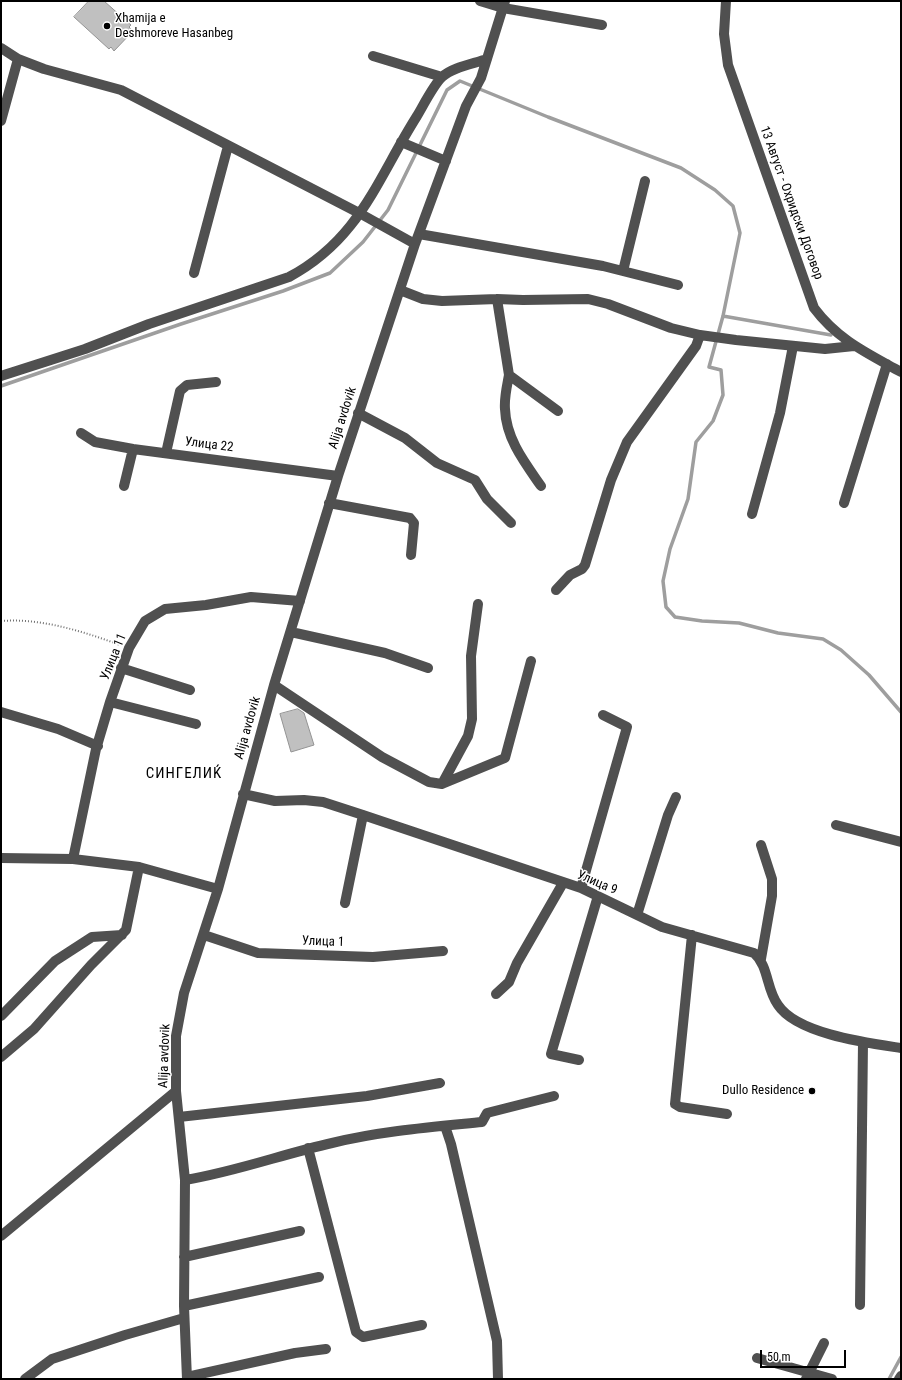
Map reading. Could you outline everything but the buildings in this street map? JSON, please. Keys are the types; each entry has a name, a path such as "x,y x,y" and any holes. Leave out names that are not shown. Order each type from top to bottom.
{"street":[{"path":"480,1 504,4 602,25"},
{"name":"13 Август - Охридски Договор","path":"726,1 724,34 728,65 814,308 836,334 854,346 901,372"},
{"path":"1,376 86,349 149,324 289,277 309,266 342,237 361,214 442,77 459,68 487,59 504,4"},
{"path":"1,48 18,59 44,69 121,90 361,214 415,244"},
{"path":"373,56 442,77"},
{"path":"1,121 18,59"},
{"name":"Alija avdovik","path":"187,1378 184,1318 185,1180 176,1091 176,1036 184,993 204,935 274,685 358,413 415,244 466,106 481,78 487,59"},
{"path":"404,143 446,161"},
{"path":"194,273 228,146"},
{"path":"624,271 645,181"},
{"path":"419,234 624,271 678,286"},
{"path":"400,290 432,300 588,299 608,304 671,328 710,337 825,349 854,346"},
{"path":"497,299 509,376 504,408 507,426 518,453 541,486"},
{"path":"556,590 570,576 582,569 585,564 611,480 627,442 696,346 700,335"},
{"path":"752,514 780,413 793,346"},
{"path":"844,503 887,364"},
{"path":"509,376 558,411"},
{"path":"166,453 180,391 187,385 216,382"},
{"path":"358,413 405,438 437,463 476,480 487,499 511,524"},
{"name":"Улица 22","path":"81,433 95,442 133,449 338,476"},
{"path":"124,486 133,449"},
{"path":"329,503 410,518 414,523 411,555"},
{"name":"Улица 11","path":"73,859 98,746 110,702 129,648 145,621 165,609 206,605 251,597 300,602"},
{"path":"442,784 468,736 472,719 471,656 478,604"},
{"path":"291,632 385,653 428,668"},
{"path":"274,685 382,757 429,782 442,784 505,758 531,661"},
{"path":"121,668 190,690"},
{"path":"110,702 196,724"},
{"path":"1,712 58,729 98,746"},
{"path":"581,888 627,727 603,715"},
{"name":"Улица 9","path":"243,794 275,801 304,800 323,802 581,888 662,927 754,953 761,959"},
{"path":"637,915 668,815 676,797"},
{"path":"345,903 363,815"},
{"path":"836,825 901,842"},
{"path":"761,845 772,879 772,896 761,959 770,990 783,1012 812,1028 863,1042 901,1048"},
{"path":"1,858 73,859 139,867 218,888"},
{"path":"1,1057 34,1029 126,930 139,867"},
{"path":"496,994 509,982 517,963 563,883"},
{"path":"579,1060 551,1054 598,896"},
{"path":"1,1016 55,961 92,937 122,935"},
{"name":"Улица 1","path":"204,935 258,953 373,957 443,951"},
{"path":"692,935 675,1104 680,1107 727,1114"},
{"path":"860,1305 863,1042"},
{"path":"179,1117 367,1096 440,1083"},
{"path":"1,1236 176,1091"},
{"path":"185,1180 211,1176 308,1148 376,1134 482,1122 487,1113 554,1096"},
{"path":"445,1126 451,1144 497,1341 498,1379"},
{"path":"308,1148 358,1336 363,1337 422,1326"},
{"path":"184,1257 300,1231"},
{"path":"184,1306 319,1277"},
{"path":"25,1379 52,1359 125,1335 184,1318"},
{"path":"807,1375 824,1343"},
{"path":"187,1378 295,1353 326,1349"},
{"path":"757,1358 807,1375 832,1379"}],"path":[{"path":"1,621 19,620 82,631 129,648"}],"waterway":[{"path":"1,386 181,324 283,291 330,273 363,242 388,210 447,90 460,81 548,117 681,168 715,190 733,206 740,233 723,316 709,367 721,370 723,395 713,421 696,442 688,499 670,549 663,581 666,607 675,617 702,621 739,623 778,633 823,639 841,650 869,675 901,712"},
{"path":"723,316 831,335"},
{"path":"889,1379 901,1357"}],"place":[{"name":"Xhamija e Deshmoreve Hasanbeg","path":"107,26"},
{"name":"Dullo Residence","path":"812,1091"}],"district":[{"name":"СИНГЕЛИЌ","path":"184,774"}]}
